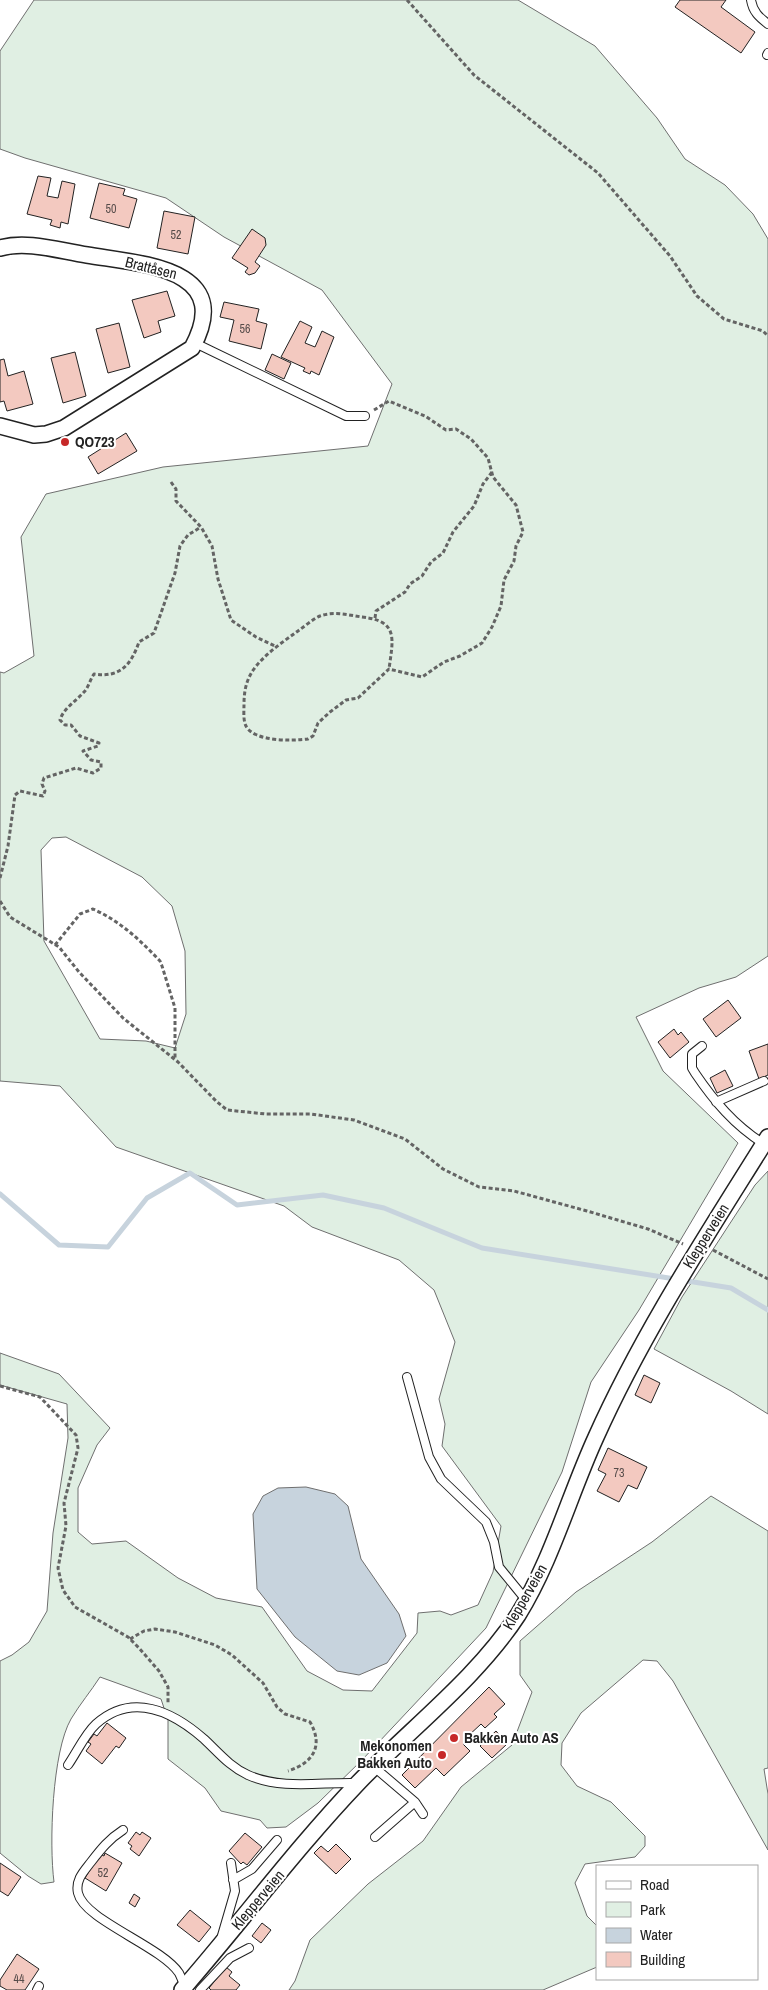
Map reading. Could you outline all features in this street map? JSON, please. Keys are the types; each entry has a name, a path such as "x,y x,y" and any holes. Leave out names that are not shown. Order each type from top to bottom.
{"street":[{"name":"Brattåsen","path":"0,248 26,246 147,265 176,273 186,278 194,287 200,300 204,316 201,333 195,343"},
{"path":"0,426 34,435 51,432 84,417 192,348 195,343"},
{"name":"Klepperveien","path":"189,1989 220,1945 358,1783 492,1649 526,1600 546,1562 596,1436 634,1361 699,1248 766,1141"}],"lane":[{"path":"751,0 752,8 757,16 768,24"},
{"path":"195,343 346,416 365,416"},
{"path":"702,1046 692,1054 692,1068 716,1102 745,1132 766,1141"},
{"path":"716,1102 764,1081"},
{"path":"407,1377 429,1458 435,1470 450,1489 486,1522 494,1542 499,1567 526,1600"},
{"path":"68,1765 95,1726 113,1711 132,1707 151,1708 166,1714 202,1738 232,1766 264,1781 291,1785 323,1782 358,1783"},
{"path":"374,1767 415,1802 423,1814"},
{"path":"375,1837 415,1802"},
{"path":"124,1830 110,1839 79,1878 77,1891 80,1900 94,1912 163,1958 178,1972 189,1989 230,1958 249,1948"},
{"path":"233,1880 252,1869 278,1840"},
{"path":"220,1945 224,1922 235,1891 231,1863"}],"path":[{"path":"407,0 474,75 598,172 670,256 697,296 724,319 762,331 768,336"},
{"path":"365,416 388,401 426,416 446,430 456,428 471,439 488,458 492,472 516,505 523,527 523,532 516,546 514,561 504,580 501,606 492,627 477,647 444,662 422,677 389,669"},
{"path":"376,618 376,611 405,592 410,584 422,576 431,562 443,553 453,532 474,506 483,484 492,472"},
{"path":"171,482 176,489 176,501 201,527 212,546 218,578 230,620 256,637 277,646"},
{"path":"0,878 8,846 14,795 20,791 42,796 45,791 42,784 44,778 55,776 64,770 76,768 93,773 101,768 101,762 91,760 83,751 98,746 99,743 80,736 71,725 65,724 60,720 61,716 72,701 86,691 88,682 94,674 108,676 118,672 134,658 139,642 154,633 175,573 180,546 188,535 201,527"},
{"path":"341,614 376,618 390,628 393,638 389,669 358,698 346,700 330,712 318,723 312,736 308,739 271,738 255,734 247,728 244,716 246,682 257,665 277,646 320,616 341,614"},
{"path":"0,901 10,917 55,945 124,1018 175,1059 227,1110 266,1114 311,1114 354,1120 405,1139 443,1169 479,1187 514,1191 648,1229 699,1248 768,1279"},
{"path":"55,945 80,914 93,909 111,917 138,938 160,961 162,966 174,1008 175,1059"},
{"path":"0,1386 40,1397 76,1435 78,1448 64,1503 66,1526 58,1568 64,1590 75,1607 130,1639 159,1671 168,1687 169,1700 166,1714"},
{"path":"130,1639 144,1631 155,1629 175,1632 215,1645 232,1655 263,1683 277,1707 285,1714 310,1722 318,1741 314,1754 297,1768 264,1781"}],"green space":[{"path":"34,0 518,0 595,46 657,118 685,159 725,185 753,214 768,239 768,956 736,977 699,988 636,1017 663,1071 738,1143 639,1310 591,1382 562,1472 486,1628 362,1760 318,1803 286,1827 267,1828 260,1820 221,1811 205,1788 168,1759 168,1720 161,1699 100,1677 71,1719 65,1734 56,1775 52,1822 54,1882 41,1884 0,1853 0,1661 12,1655 29,1642 47,1611 53,1533 68,1438 67,1404 0,1385 0,1353 59,1374 110,1428 97,1445 78,1488 78,1532 92,1544 126,1541 178,1578 216,1598 262,1607 307,1671 343,1690 372,1691 417,1633 418,1613 440,1611 451,1615 478,1605 493,1572 501,1526 442,1446 445,1424 439,1399 455,1342 434,1290 399,1260 312,1227 284,1206 116,1147 60,1086 0,1081 0,672 4,673 34,656 21,537 46,494 163,467 368,446 392,384 322,290 224,237 166,198 25,158 0,149 0,51","holes":["66,837 142,877 172,906 185,951 186,1014 175,1048 146,1041 100,1039 44,941 41,850 52,838"]},
{"path":"768,1171 768,1414 731,1391 654,1349 682,1297 755,1185"},
{"path":"711,1496 768,1531 768,1768 764,1769 768,1794 768,1850 673,1681 657,1661 643,1660 581,1713 562,1743 561,1765 577,1786 611,1802 645,1836 645,1846 635,1857 585,1864 575,1883 587,1916 596,1925 596,1967 543,1990 289,1990 295,1981 310,1940 368,1884 423,1841 461,1787 512,1745 532,1692 520,1675 520,1641 576,1592 652,1542"}],"water":[{"path":"306,1487 335,1494 348,1506 361,1559 399,1614 406,1636 387,1663 359,1675 337,1671 295,1637 257,1589 253,1514 263,1496 278,1488"}],"building":[{"path":"680,0 726,0 721,7 755,32 741,53 675,7"},
{"path":"38,176 51,178 47,196 58,198 62,181 75,184 68,224 61,222 60,228 50,225 52,220 27,214"},
{"path":"99,183 125,189 123,195 137,199 129,228 90,218"},
{"path":"164,211 195,217 188,254 157,248"},
{"path":"252,229 265,238 266,245 255,262 260,266 255,273 249,275 245,272 248,268 232,258"},
{"path":"167,291 175,316 158,321 161,332 144,338 132,300"},
{"path":"224,302 259,309 256,321 267,324 261,349 229,341 234,320 220,317"},
{"path":"300,321 312,327 305,343 315,347 322,331 334,337 319,375 311,371 310,374 303,371 305,368 281,357"},
{"path":"119,323 130,367 108,373 96,329"},
{"path":"75,352 86,396 63,403 51,358"},
{"path":"272,354 291,363 284,379 265,370"},
{"path":"4,359 8,376 24,371 33,404 7,411 4,401 0,402 0,360"},
{"path":"126,433 137,451 98,474 88,457"},
{"path":"728,1000 741,1018 716,1037 703,1019"},
{"path":"674,1029 678,1035 681,1032 689,1042 670,1058 658,1042"},
{"path":"768,1044 768,1075 759,1079 749,1051"},
{"path":"725,1070 733,1086 717,1093 710,1078"},
{"path":"644,1375 660,1383 651,1403 635,1395"},
{"path":"608,1448 647,1467 637,1489 628,1485 619,1502 597,1491 606,1474 598,1470"},
{"name":"Bakken Auto AS","path":"489,1687 505,1704 494,1714 497,1717 485,1728 481,1724 467,1737 469,1739 463,1744 470,1751 444,1776 436,1768 415,1788 402,1775"},
{"path":"107,1723 126,1738 119,1748 116,1746 102,1764 86,1751 91,1744 88,1742 94,1734 97,1736"},
{"path":"496,1731 507,1744 492,1758 480,1746"},
{"path":"136,1832 140,1835 142,1832 151,1838 139,1856 130,1849 132,1846 128,1843"},
{"path":"245,1833 262,1847 247,1865 243,1862 241,1864 229,1851"},
{"path":"336,1844 351,1859 336,1874 314,1853 321,1846 328,1852"},
{"path":"105,1853 122,1863 106,1891 85,1878 100,1854 104,1856"},
{"path":"0,1863 21,1877 8,1896 0,1891"},
{"path":"134,1894 140,1898 135,1907 129,1903"},
{"path":"190,1910 211,1927 199,1942 177,1925"},
{"path":"262,1923 271,1930 261,1943 252,1936"},
{"path":"17,1954 39,1969 25,1990 7,1990 0,1986 0,1980"},
{"path":"226,1967 232,1972 229,1976 240,1985 236,1990 211,1990 209,1988"}],"waterway":[{"path":"0,1194 59,1245 108,1247 147,1198 190,1173 237,1205 323,1195 384,1208 482,1248 731,1288 768,1310"}],"place":[{"name":"QO723","path":"65,442"},
{"name":"Bakken Auto AS","path":"454,1738"},
{"name":"Mekonomen Bakken Auto","path":"442,1755"}]}
